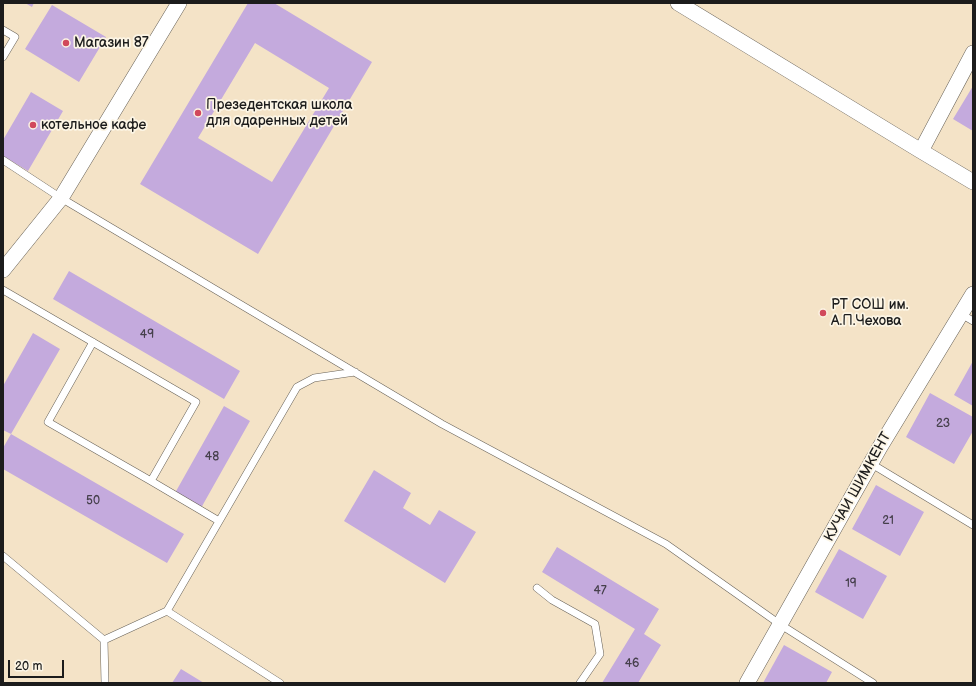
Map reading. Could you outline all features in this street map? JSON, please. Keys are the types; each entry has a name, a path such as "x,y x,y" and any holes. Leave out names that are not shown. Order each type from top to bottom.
{"street":[{"path":"3,270 61,198 179,3"},
{"path":"678,3 973,182"},
{"path":"921,151 973,53"},
{"name":"КУЧАИ ШИМКЕНТ","path":"747,683 781,625 870,463 967,317 973,294"}],"lane":[{"path":"3,30 14,37 3,57"},
{"path":"3,160 61,198 442,424 666,544 781,625 873,683"},
{"path":"3,290 196,402 150,481"},
{"path":"94,342 48,422 219,521"},
{"path":"104,640 167,611 296,387 314,378 355,372"},
{"path":"870,463 973,525"},
{"path":"3,556 104,640 105,683"},
{"path":"537,588 552,600 595,624 600,654 580,683"},
{"path":"167,611 280,683"}],"building":[{"path":"25,3 34,3 32,7"},
{"name":"Презедентская школа для одаренных детей","path":"248,3 274,3 372,62 258,254 140,184","holes":["255,43 329,88 272,182 198,138"]},
{"name":"Магазин 87","path":"52,5 106,37 79,82 25,49"},
{"path":"973,86 973,131 953,119"},
{"name":"котельное кафе","path":"31,92 63,111 28,171 3,156 3,140"},
{"path":"69,271 240,371 224,399 53,299"},
{"path":"33,333 60,349 11,434 3,430 3,386"},
{"path":"973,361 973,406 954,395"},
{"path":"930,393 973,417 973,431 954,464 906,437"},
{"path":"224,406 250,421 201,508 175,493"},
{"path":"11,434 184,534 167,563 3,469 3,448"},
{"path":"374,470 411,493 403,508 430,525 439,510 476,532 445,583 344,521"},
{"path":"876,485 924,512 900,556 852,529"},
{"path":"557,547 659,609 644,634 661,645 638,683 602,683 635,629 542,572"},
{"path":"839,549 887,576 863,619 815,592"},
{"path":"784,645 832,672 826,683 763,683"},
{"path":"181,669 204,683 172,683"}],"place":[{"name":"Магазин 87","path":"66,43"},
{"name":"Презедентская школа для одаренных детей","path":"198,113"},
{"name":"котельное кафе","path":"33,125"},
{"name":"РТ СОШ им. А.П.Чехова","path":"823,313"}]}
